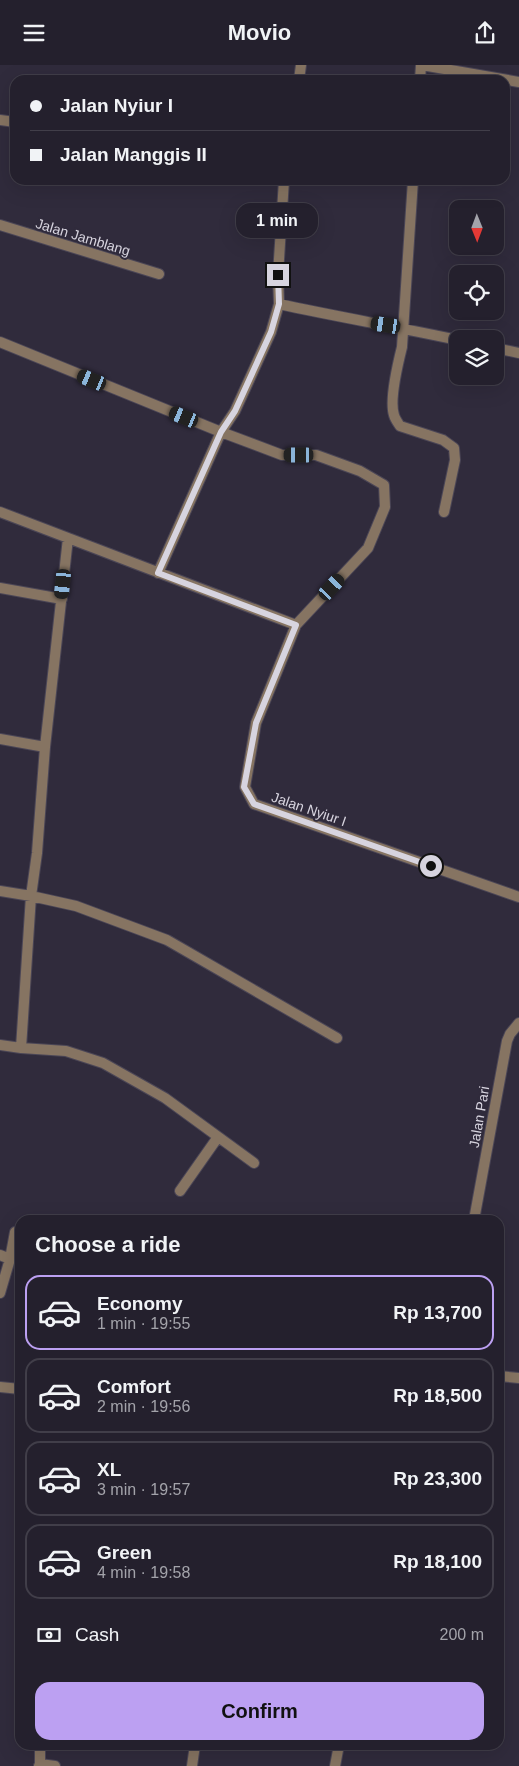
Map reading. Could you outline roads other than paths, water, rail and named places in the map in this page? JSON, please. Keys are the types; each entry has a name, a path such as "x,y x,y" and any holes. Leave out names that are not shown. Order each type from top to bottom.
{"street":[{"path":"422,65 479,75"},
{"path":"158,573 221,432 235,411 271,332 279,304 278,275 284,185"},
{"path":"414,185 402,347 396,369 393,406 394,415 400,426 443,440 454,448 455,460 444,512"},
{"name":"Jalan Jamblang","path":"0,225 158,274"},
{"path":"279,304 449,337"},
{"name":"Jalan Nyiur I","path":"0,342 282,455 316,455 360,471 384,485 385,507 368,548 296,625 256,723 244,787 254,804 519,897"},
{"path":"504,349 519,353"},
{"path":"0,512 296,625"},
{"path":"21,1048 31,896 37,853 45,747 68,538"},
{"path":"0,588 62,599"},
{"path":"0,739 45,747"},
{"path":"0,891 76,906 167,940 337,1038"},
{"name":"Jalan Pari","path":"475,1215 507,1041 519,1023"},
{"path":"0,1045 66,1051 103,1063 165,1098 254,1163"},
{"path":"180,1191 218,1137"},
{"path":"0,1293 5,1257 15,1232"},
{"path":"504,1376 519,1378"},
{"path":"0,1387 15,1388"},
{"path":"40,1750 39,1765 55,1766"},
{"path":"192,1766 194,1750"},
{"path":"335,1766 338,1750"}]}
